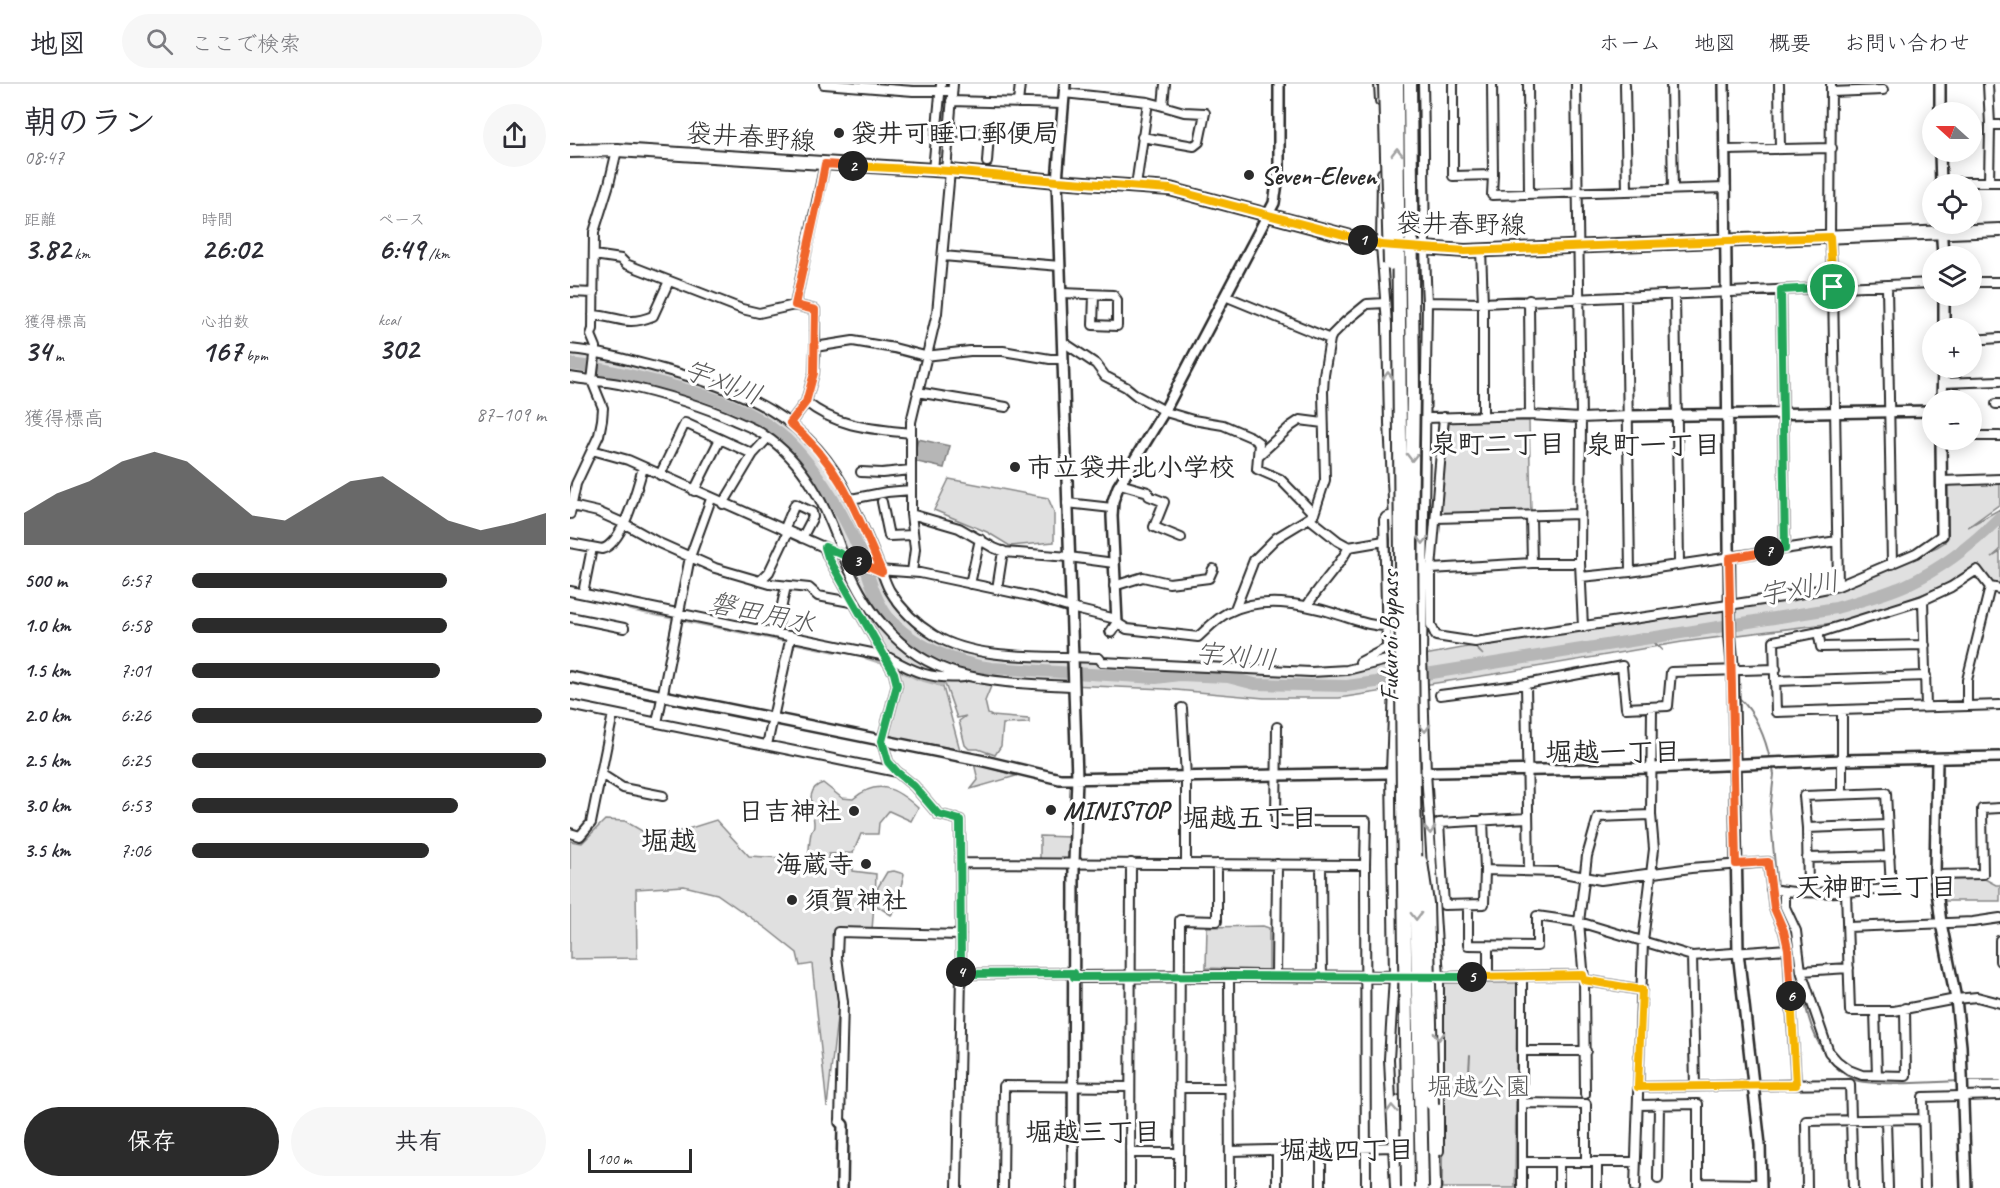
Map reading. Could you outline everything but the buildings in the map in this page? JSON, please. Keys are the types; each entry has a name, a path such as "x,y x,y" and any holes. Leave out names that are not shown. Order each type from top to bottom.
{"main road":[{"path":"1385,84 1388,236 1398,346"},
{"name":"Fukuroi Bypass","path":"1397,84 1398,346 1422,1188"},
{"name":"Fukuroi Bypass","path":"1408,1188 1408,756 1416,166 1412,84"},
{"name":"袋井春野線","path":"570,151 617,150 943,171 1170,189 1381,245 1424,248 1481,250 1830,237 1922,230"},
{"name":"袋井春野線","path":"1982,229 2000,230"},
{"path":"1402,1188 1398,925 1400,781 1408,756"},
{"path":"1408,756 1417,793 1419,843 1427,903 1436,1188"}],"street":[{"path":"824,84 913,91 941,87 952,88 943,171"},
{"path":"1018,103 1020,84"},
{"path":"1163,106 1165,84"},
{"path":"1111,632 1116,621 1112,508 1120,484 1165,410 1274,203 1279,170 1279,84"},
{"path":"1379,84 1382,154 1381,245 1394,515 1395,658 1391,772 1394,977 1389,1059 1395,1188"},
{"path":"1423,84 1424,248 1427,302 1422,657 1426,772 1439,978 1440,1094 1436,1188"},
{"path":"1453,84 1453,176 1493,175"},
{"path":"1492,84 1492,195 1725,188"},
{"path":"1528,84 1529,194"},
{"path":"1576,84 1581,418 1580,563 1583,627"},
{"path":"1626,84 1627,191"},
{"path":"1671,84 1673,189"},
{"path":"1638,1105 1698,1104 1698,1186 1761,1186 1760,1145 1738,952 1733,670 1730,634 1724,84"},
{"path":"1779,84 1780,149"},
{"path":"1940,84 1940,102"},
{"path":"1988,84 1989,182"},
{"path":"912,572 915,549 911,514 910,433 925,356 937,314 943,256 941,87"},
{"path":"1838,586 1833,287 1830,237 1831,88 1883,90"},
{"path":"1073,1188 1074,862 1077,778 1057,181 1064,89 1148,102 1184,112 1205,113 1199,142 1194,146 1143,137"},
{"path":"951,101 1063,104"},
{"path":"1136,186 1148,102"},
{"path":"1990,125 2000,125"},
{"path":"949,131 989,134 987,162"},
{"path":"1726,150 1832,148"},
{"path":"617,150 594,231 593,329 591,335 596,353 592,380 603,408 599,435 574,480 571,510 598,512 715,568 760,581 809,588 818,596 867,604"},
{"path":"795,305 825,164"},
{"path":"1982,182 2000,182"},
{"path":"1481,250 1483,416"},
{"path":"594,255 621,259 626,264 742,309 759,313 795,305 815,310 814,373 806,402 790,423"},
{"path":"943,256 1060,266"},
{"path":"593,315 606,316 625,322 638,322 653,316 669,281"},
{"path":"1982,282 2000,282"},
{"path":"1427,302 1483,303 1727,294 1922,284"},
{"path":"1887,286 1892,564"},
{"path":"1781,290 1785,549"},
{"path":"570,292 594,293"},
{"path":"1061,293 1113,295 1118,300 1118,326 1093,325 1094,295"},
{"path":"1675,295 1679,564"},
{"path":"1225,296 1330,339"},
{"path":"1626,296 1630,572"},
{"path":"1529,300 1530,415"},
{"path":"1234,609 1254,560 1276,538 1311,516 1325,480 1324,375 1330,339 1345,322 1367,304 1385,303"},
{"path":"1982,339 2000,338"},
{"path":"815,347 853,341 925,356 970,351 1003,351 1063,359"},
{"path":"1063,342 1096,364 1105,376 1169,413 1193,420 1222,424 1251,437 1259,443 1257,469 1280,479 1311,516 1338,541 1349,547 1384,541"},
{"path":"570,349 596,353 695,378 732,390 790,423 806,436 828,461 850,499 889,590 914,622 955,646 975,651 1099,658 1102,662 1311,672 1347,670 1395,658"},
{"path":"570,377 617,384 694,404 764,434 796,465 822,503 857,586 867,604 884,627 908,649 936,666 972,676 1013,683 1074,685"},
{"path":"1942,378 1942,390"},
{"path":"1942,383 2000,381"},
{"path":"917,392 1006,407"},
{"path":"806,402 831,418 861,428 910,433"},
{"path":"1426,422 1444,417 1483,416 1530,415 1581,418 1922,411"},
{"path":"1389,423 1395,414"},
{"path":"1416,415 1426,422"},
{"path":"1444,417 1431,569 1431,625 1436,636 1475,642 1783,597 1838,586 1892,564 1916,553 1942,535 1941,450"},
{"path":"1259,455 1300,420 1323,423"},
{"path":"660,475 685,423 753,454"},
{"path":"1982,436 2000,436"},
{"path":"694,491 720,439"},
{"path":"723,504 753,454 765,441"},
{"path":"592,450 628,460 711,499 880,571 912,572 1034,597 1116,621 1127,629 1198,637 1234,609 1263,604 1306,606 1378,627 1387,626"},
{"path":"570,543 592,548 607,548 625,524 644,468"},
{"path":"861,472 882,473 910,470"},
{"path":"1942,481 2000,479"},
{"path":"1120,484 1148,492 1149,496 1164,502 1154,527 1181,538"},
{"path":"850,499 911,490"},
{"path":"657,723 690,557 711,499"},
{"path":"882,502 889,536 914,535"},
{"path":"1067,503 1112,508"},
{"path":"760,581 769,572 795,504 812,512 813,517 802,538"},
{"path":"911,514 960,528 1003,551 1114,563"},
{"path":"1436,518 1580,514"},
{"path":"1347,670 1350,666 1387,648 1384,520 1394,515"},
{"path":"1531,516 1532,563"},
{"path":"970,584 980,539"},
{"path":"1581,577 1630,572 1837,541"},
{"path":"1306,606 1335,571 1349,547"},
{"path":"583,593 592,548"},
{"path":"827,549 828,557 894,673 897,685 882,741 888,762 914,786 938,814 960,820 961,974 957,1188"},
{"path":"997,589 1003,551"},
{"path":"1431,569 1532,563 1580,563"},
{"path":"1114,586 1143,577 1169,583 1209,578 1213,569"},
{"path":"2000,589 1990,587 1977,570 1951,587 1923,600 1818,632 1774,641 1776,712 2000,705"},
{"path":"776,633 786,586"},
{"path":"1967,706 1967,680 1990,587"},
{"path":"570,591 886,656 914,671 937,678 972,676"},
{"path":"1923,600 1926,708"},
{"path":"570,617 624,628"},
{"path":"1818,632 1821,646 1925,645"},
{"path":"767,745 791,636"},
{"path":"1440,695 1526,684 1622,666 1626,708 1668,706 1671,672 1776,669"},
{"path":"1776,681 1926,676"},
{"path":"570,677 1060,778 1653,768 1843,760 2000,757"},
{"path":"1526,684 1529,870"},
{"path":"570,705 897,772"},
{"path":"1635,1188 1643,941 1654,849 1651,815 1652,707"},
{"path":"1182,708 1186,777 1186,864"},
{"path":"1842,710 1842,793"},
{"path":"570,833 580,836 591,824 613,714"},
{"path":"1277,727 1276,820 1366,821 1366,1188"},
{"path":"1937,760 1935,875 1941,923 1956,999 1961,1046 1966,1188"},
{"path":"601,774 623,788 663,796"},
{"path":"1771,889 1784,892 1891,889 1886,793 1804,796 1808,891"},
{"path":"1935,875 1983,874 1983,809 2000,808"},
{"path":"1585,1094 1584,978 1579,922 1587,856 1598,817 1651,815"},
{"path":"1483,820 1484,904 1444,905 1439,823 1483,820 1527,818"},
{"path":"1807,828 1887,825"},
{"path":"1807,858 1890,856"},
{"path":"960,862 1365,865"},
{"path":"1485,870 1558,872 1600,880 1768,862 1774,908 1784,931 1788,949 1796,1085"},
{"path":"1130,1188 1131,863"},
{"path":"1179,1188 1180,920 1216,921 1217,864"},
{"path":"1276,976 1277,864"},
{"path":"1322,865 1322,977"},
{"path":"1846,891 1850,1011 1894,1011 1977,997 2000,1003"},
{"path":"1784,892 1784,905 1796,931 1801,971 1829,1052 1849,1070 1862,1075 1906,1076 1905,1008"},
{"path":"1468,905 1468,945 1537,946 1537,916 1579,922 1692,956 1788,949"},
{"path":"1848,927 1973,922 2000,918"},
{"path":"842,1188 843,1125 840,1122 843,1002 837,957 838,932 961,935"},
{"path":"2000,940 2000,961"},
{"path":"1488,946 1488,977"},
{"path":"1692,956 1695,1086"},
{"path":"1801,971 1849,969"},
{"path":"961,974 1131,977 1584,978 1642,990"},
{"path":"1229,976 1230,1188"},
{"path":"1522,977 1522,1188"},
{"path":"1875,1011 1877,1075"},
{"path":"1522,1051 1586,1051"},
{"path":"1638,1087 1850,1084 1853,1188"},
{"path":"1003,1188 1004,1086 1130,1087"},
{"path":"1179,1088 1230,1088"},
{"path":"1925,1188 1923,1097 2000,1095"},
{"path":"1522,1104 1586,1104 1586,1162"},
{"path":"1658,1179 1659,1104"},
{"path":"1807,1188 1806,1121 1923,1119"},
{"path":"1886,1120 1888,1188"},
{"path":"1231,1150 1394,1147"},
{"path":"1321,1149 1321,1188"},
{"path":"1277,1150 1277,1188"},
{"path":"1130,1153 1179,1153"},
{"path":"1522,1162 1635,1162"},
{"path":"1559,1162 1559,1188"},
{"path":"1597,1162 1597,1188"}],"green space":[{"path":"570,352 589,354 720,387 792,425 839,479 889,590 905,611 960,649 1102,664 1353,672 1392,661 1473,646 1483,655 1470,641 1630,620 1730,610 1838,586 1945,542 1945,485 1947,483 2000,482 2000,504 1968,527 2000,509 2000,550 1992,557 2000,552 2000,586 1992,584 1980,567 1970,575 1858,620 1682,642 1339,698 1264,698 1165,689 1020,683 992,684 985,701 988,714 1029,719 1029,723 1003,724 1001,746 995,755 978,749 969,749 965,745 959,721 966,716 957,718 944,681 973,677 941,678 886,656 858,603 867,604 828,512 808,478 777,445 752,429 723,415 692,404 570,374"},
{"path":"1453,421 1529,421 1531,512 1442,513 1439,511 1449,424"},
{"path":"949,479 1048,498 1054,512 1054,542 1010,546 987,532 934,510"},
{"path":"896,669 943,687 960,750 887,736 901,686"},
{"path":"974,763 1016,776 971,789 978,780"},
{"path":"823,783 842,798 853,799 871,789 887,788 902,795 918,808 911,821 889,811 879,823 878,834 861,834 853,853 829,854 826,864 853,866 853,871 876,874 875,899 878,887 887,872 894,871 904,874 900,891 901,902 891,915 874,904 872,930 837,928 832,935 841,982 827,1107 812,964 800,966 797,953 717,894 684,886 636,889 637,958 570,959 570,841 582,843 605,820 625,821 647,834 675,833 716,820 749,856 783,858 814,864 808,862 810,836 814,828 811,795 817,786"},
{"path":"1040,836 1070,837 1069,859 1040,859"},
{"path":"1950,877 1983,878 2000,885 2000,901 1945,901 1943,883"},
{"path":"1263,926 1269,928 1269,970 1206,968 1207,927"},
{"name":"堀越公園","path":"1444,983 1517,983 1515,1188 1442,1188"}],"shaded area":[{"path":"918,439 950,446 944,468 913,461"}],"waterway":[{"name":"宇刈川","path":"570,364 599,368 702,394 738,408 772,428 799,452 829,493 861,554 875,595 883,610 897,627 936,652 964,662 992,668 1156,678 1179,675 1228,677 1255,684 1347,686 1376,682 1836,608 1889,592 1919,579 1956,555 2000,517"},
{"name":"磐田用水","path":"630,607 836,649"},
{"path":"1649,637 1662,650"},
{"name":"磐田用水","path":"868,656 920,677 942,683"},
{"path":"1739,698 1759,726 1770,760"},
{"path":"1772,765 1774,774 1770,811 1777,888"},
{"path":"1778,893 1792,937 1808,1016 1815,1036 1837,1068 1853,1079 1873,1083 1958,1081"},
{"path":"1470,1055 1469,1072 1476,1079 1488,1082"},
{"path":"1964,1081 2000,1081"}],"place":[{"name":"袋井可睡口郵便局","path":"839,133"},
{"name":"Seven-Eleven","path":"1249,175"},
{"name":"市立袋井北小学校","path":"1015,467"},
{"name":"MINISTOP","path":"1051,810"},
{"name":"日吉神社","path":"854,811"},
{"name":"海蔵寺","path":"866,864"},
{"name":"須賀神社","path":"792,900"}],"district":[{"name":"泉町二丁目","path":"1498,444"},
{"name":"泉町一丁目","path":"1653,445"},
{"name":"堀越一丁目","path":"1613,752"},
{"name":"堀越五丁目","path":"1250,818"},
{"name":"堀越","path":"669,840"},
{"name":"天神町三丁目","path":"1876,887"},
{"name":"堀越三丁目","path":"1093,1132"},
{"name":"堀越四丁目","path":"1347,1150"}],"route":[{"path":"825,164 950,171 1170,189 1381,245 1465,251 1830,237 1833,287 1781,290 1785,549 1729,558 1736,864 1768,862 1774,908 1784,931 1788,949 1796,1085 1638,1087 1642,990 1584,980 1583,975 1439,978 1074,977 1074,973 961,974 960,820 938,814 914,786 888,762 882,741 897,685 894,673 828,557 825,547 882,572 849,496 828,461 806,436 790,423 806,402 814,373 815,310 795,305 825,164"}]}
